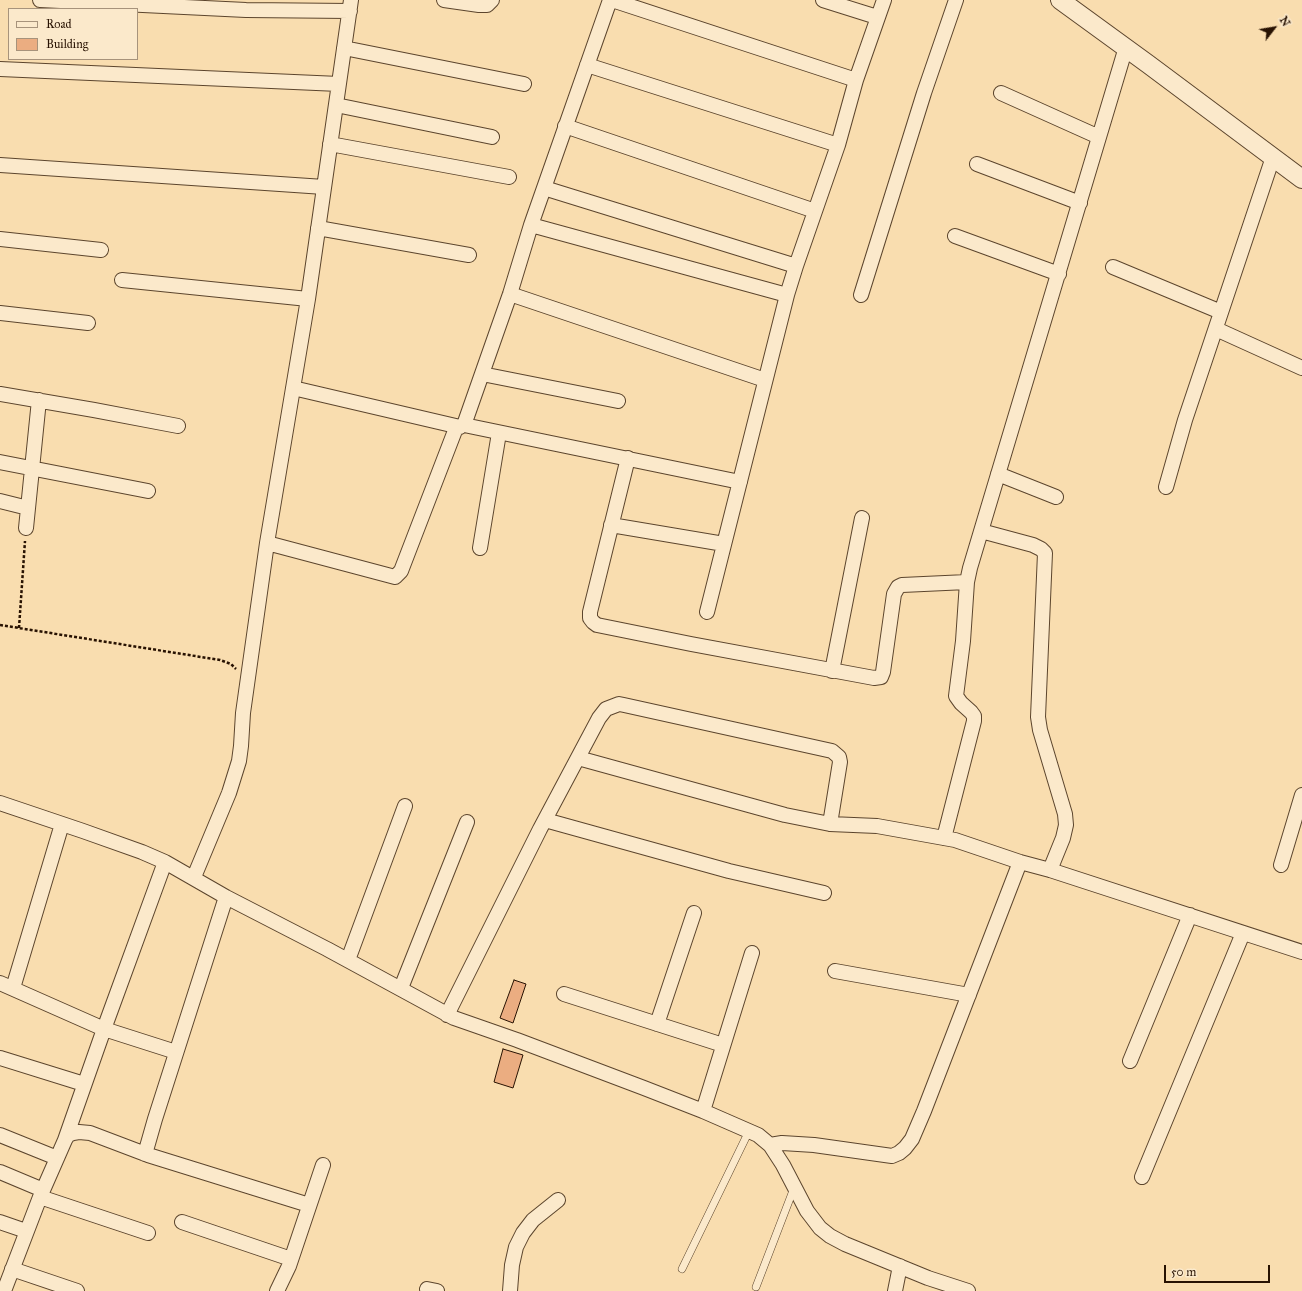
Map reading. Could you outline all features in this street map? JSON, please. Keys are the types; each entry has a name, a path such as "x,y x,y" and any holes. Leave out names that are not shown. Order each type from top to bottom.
{"street":[{"path":"40,0 350,5 308,299 267,543 243,713 241,746 237,769 229,793 194,877"},
{"path":"444,0 480,5 487,5 492,0"},
{"path":"462,426 510,294 531,225 565,126 611,0 856,80"},
{"path":"823,0 877,17"},
{"path":"707,612 787,296 838,145 856,80 884,0"},
{"path":"861,295 924,94 956,0"},
{"path":"1060,0 1126,47 1302,179"},
{"path":"944,838 974,720 974,716 971,712 956,696 963,641 967,582 970,568 1126,47"},
{"path":"344,48 524,84"},
{"path":"587,65 838,145"},
{"path":"0,69 339,84"},
{"path":"1001,93 1099,137"},
{"path":"336,105 492,138"},
{"path":"565,126 815,211"},
{"path":"330,144 509,178"},
{"path":"1166,487 1185,420 1273,157"},
{"path":"977,164 1080,203"},
{"path":"0,166 324,188"},
{"path":"544,188 796,266"},
{"path":"531,225 787,296"},
{"path":"318,228 469,255"},
{"path":"955,236 1058,274"},
{"path":"0,240 101,250"},
{"path":"1113,267 1221,312"},
{"path":"122,280 308,299"},
{"path":"510,294 765,380"},
{"path":"0,312 88,322"},
{"path":"1216,329 1302,368"},
{"path":"482,374 618,400"},
{"path":"293,388 462,426 628,458 740,482"},
{"path":"0,394 178,426"},
{"path":"26,528 39,400"},
{"path":"267,543 395,576 401,571 456,428 462,426"},
{"path":"480,548 500,433"},
{"path":"628,458 590,612 590,618 597,625 867,678 874,678 881,677 883,672 894,594 898,587 902,585 967,582"},
{"path":"0,462 148,491"},
{"path":"998,474 1056,497"},
{"path":"0,501 28,508"},
{"path":"832,671 862,518"},
{"path":"611,525 724,544"},
{"path":"981,531 1033,545 1045,553 1038,717 1040,730 1065,814 1066,825 1063,838 1050,870"},
{"path":"448,1015 545,820 599,718 606,709 619,704 836,753 840,762 830,824"},
{"path":"578,758 785,815 830,824 877,826 954,840 1302,952"},
{"path":"1281,865 1302,795"},
{"path":"0,803 142,852 165,862 226,896 401,988 448,1015 703,1111 758,1135 770,1145 783,1165 807,1211 820,1228 830,1236 845,1244 928,1278 968,1291"},
{"path":"348,960 405,806"},
{"path":"545,820 729,870 824,893"},
{"path":"401,988 467,822"},
{"path":"62,824 6,985 104,1029 176,1052"},
{"path":"4,1291 41,1193 65,1140 165,862"},
{"path":"770,1145 782,1143 798,1144 892,1156 900,1153 905,1148 912,1139 1020,862"},
{"path":"145,1154 226,896"},
{"path":"657,1024 694,913"},
{"path":"1130,1061 1190,915"},
{"path":"1142,1177 1243,933"},
{"path":"703,1111 752,953"},
{"path":"835,971 968,995"},
{"path":"564,994 723,1045"},
{"path":"0,1058 84,1084"},
{"path":"65,1140 68,1135 73,1133 90,1133 145,1154 309,1205"},
{"path":"0,1136 57,1158"},
{"path":"277,1291 291,1259 324,1165"},
{"path":"0,1172 41,1193 148,1233"},
{"path":"510,1291 512,1265 516,1247 523,1233 533,1220 558,1200"},
{"path":"0,1222 26,1231"},
{"path":"182,1222 291,1259"},
{"path":"895,1291 900,1266"},
{"path":"12,1270 77,1291"}],"lane":[{"path":"682,1270 749,1131"},
{"path":"756,1287 794,1187"}],"path":[{"path":"19,628 26,528"},
{"path":"0,625 220,660 231,664 247,683"}],"building":[{"path":"514,980 526,984 513,1023 500,1018"},
{"path":"503,1049 523,1055 513,1088 494,1082"}]}
